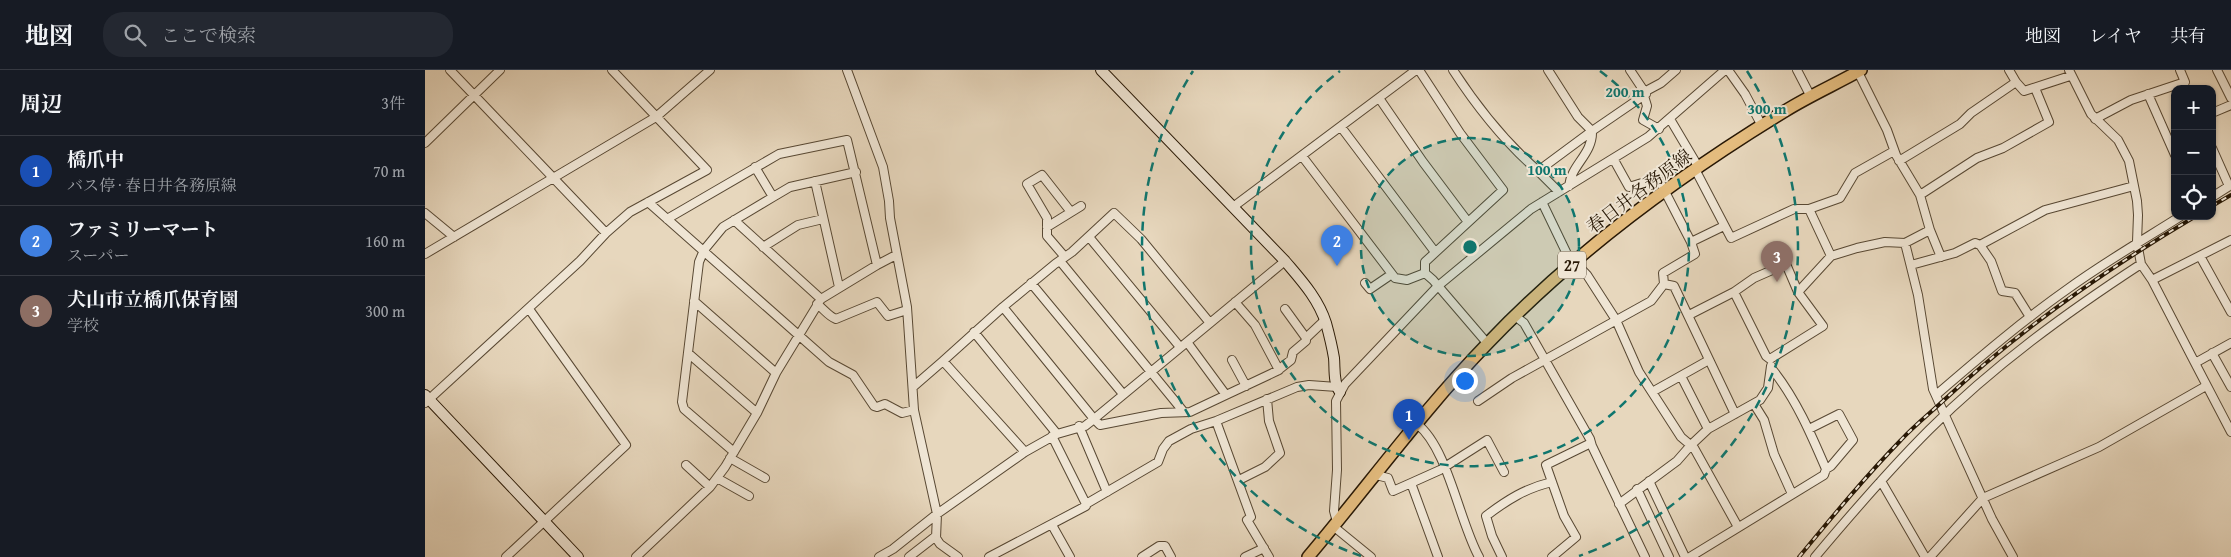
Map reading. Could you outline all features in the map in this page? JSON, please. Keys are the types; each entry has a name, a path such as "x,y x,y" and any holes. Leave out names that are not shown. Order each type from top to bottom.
{"main road":[{"name":"春日井各務原線","path":"1311,556 1417,424 1487,343 1575,262 1615,228 1697,169 1762,126 1860,71"}],"street":[{"path":"450,70 606,233"},
{"path":"425,144 500,70"},
{"path":"578,557 426,399 529,309 629,212 707,170 611,70"},
{"path":"425,254 656,117 710,70"},
{"path":"847,70 883,167 896,255 907,310 914,410 937,514 936,536 940,544 958,557"},
{"path":"1101,70 1285,261 1319,305 1325,320 1338,389 1336,401 1337,470 1335,524 1371,557"},
{"path":"1233,207 1417,70 1460,134 1503,190 1425,262 1425,273 1487,343"},
{"path":"1453,70 1474,102 1511,145 1559,192"},
{"path":"1548,70 1578,117 1592,131"},
{"path":"1630,70 1645,94 1647,106 1643,120 1659,129"},
{"path":"1538,171 1661,83 1675,70"},
{"path":"1338,389 1438,286 1517,220 1659,129 1726,70 1745,94 1762,126"},
{"path":"1797,70 1811,97"},
{"path":"2009,70 2024,91 2070,73 2095,118 2124,149 2131,166 2134,186 2138,215 2137,242 2141,264 2152,280 2231,431"},
{"path":"2095,118 2131,100 2185,82 2180,70"},
{"path":"2217,70 2231,98"},
{"path":"1860,71 1887,130 1893,151 1920,195 1930,230 1941,257"},
{"path":"1899,161 1960,124 1971,112 2016,82"},
{"path":"1920,195 1977,158 2003,148 2049,122 2035,88"},
{"path":"2148,94 2171,147"},
{"path":"1379,98 1423,162 1469,222"},
{"path":"2216,111 2231,105"},
{"path":"1670,119 1697,169 1723,226 1731,238 1794,209 1809,208 1840,198 1855,173 1893,151"},
{"path":"1341,127 1435,252"},
{"path":"1569,186 1571,176 1588,151 1592,131"},
{"path":"2165,134 2171,132"},
{"path":"667,219 779,154 847,140 877,265"},
{"path":"1302,156 1395,278 1407,280 1425,273"},
{"path":"2216,156 2230,186 2216,195"},
{"path":"1478,401 1512,378 1651,301 1664,284 1663,273 1695,254 1691,242 1658,178 1629,187 1613,160"},
{"path":"755,167 773,197"},
{"path":"765,478 732,455 684,408 682,397 699,262 704,250 715,234 733,220 790,187 856,172"},
{"path":"1071,212 1042,175 1027,184 1047,218 1047,236 1062,259 1183,411"},
{"path":"815,181 839,287"},
{"path":"1980,245 2045,210 2134,186"},
{"path":"648,202 829,362 853,375 874,406 877,407 885,404 902,413 914,410"},
{"path":"1543,202 1567,254 1587,275 1616,320 1639,372 1681,437 1691,445 1738,527"},
{"path":"1047,227 1081,206"},
{"path":"1809,208 1831,256"},
{"path":"425,213 454,237"},
{"path":"913,387 1003,307 1089,237 1114,213 1141,239 1210,323"},
{"path":"763,247 798,225 823,218"},
{"path":"733,220 819,301 830,317 836,319 877,302 888,316 907,310"},
{"path":"1936,395 2029,317 2137,242 2174,220"},
{"path":"1691,242 1723,226"},
{"path":"1798,292 1831,256 1885,242 1905,243 1930,230"},
{"path":"1089,237 1180,347"},
{"path":"2152,280 2231,240"},
{"path":"1905,243 1936,395 1944,416 2013,557"},
{"path":"1911,265 1955,253 1975,243 1980,245 1991,261 2002,291 2015,293 2029,317"},
{"path":"636,557 717,478 757,413 776,373 819,301 839,287 896,255"},
{"path":"2200,256 2231,312"},
{"path":"879,557 893,549 937,514 1025,452 1054,435 1079,426 1085,426 1285,261"},
{"path":"1689,315 1734,292 1754,278 1786,264 1798,292 1823,326 1770,359"},
{"path":"1815,557 1881,481 1944,416 2013,355 2074,308 2141,264"},
{"path":"1365,284 1370,289 1392,274"},
{"path":"1031,284 1123,394"},
{"path":"1664,284 1674,286 1735,414"},
{"path":"1734,292 1766,356 1770,359 1772,369 1798,408 1809,429 1826,469"},
{"path":"694,301 776,373"},
{"path":"1235,302 1255,325 1279,370"},
{"path":"1003,307 1100,425 1198,410 1279,370 1291,360 1293,352 1325,320"},
{"path":"506,557 626,445 529,309"},
{"path":"1285,309 1306,338"},
{"path":"1515,316 1524,323 1591,443 1645,557"},
{"path":"974,332 1054,435 1085,504"},
{"path":"1187,342 1226,396"},
{"path":"2195,363 2231,343"},
{"path":"688,352 757,413"},
{"path":"2212,353 2231,386"},
{"path":"1232,360 1245,386"},
{"path":"1652,392 1709,360"},
{"path":"943,361 1025,452"},
{"path":"1619,504 1677,461 1708,429 1754,404 1765,393 1772,369"},
{"path":"1681,376 1708,429"},
{"path":"989,557 1086,506 1085,504 1158,462 1163,448 1169,440 1191,429 1304,385 1338,389"},
{"path":"1930,557 1983,498 2099,447 2206,386"},
{"path":"1239,480 1265,467 1280,453 1269,421 1267,399"},
{"path":"1754,404 1763,420 1774,454 1793,494"},
{"path":"1690,557 1704,553 1738,527 1824,475 1826,469 1831,466 1853,440 1839,414 1809,429"},
{"path":"1216,420 1251,517 1247,520 1269,557"},
{"path":"1417,424 1433,441 1471,542 1479,557"},
{"path":"1079,426 1107,492"},
{"path":"1376,475 1388,478 1393,491 1444,467 1487,440 1504,472"},
{"path":"1552,557 1576,536 1564,516 1546,465 1591,443"},
{"path":"687,466 709,486"},
{"path":"717,478 749,496"},
{"path":"1649,481 1685,557"},
{"path":"1881,481 1925,557"},
{"path":"1501,557 1486,516 1514,495 1535,486 1552,482"},
{"path":"1411,483 1438,557"},
{"path":"1637,489 1669,557"},
{"path":"1052,525 1070,557"},
{"path":"909,557 936,536"},
{"path":"1142,557 1159,546 1165,546 1171,557"},
{"path":"1245,557 1264,548"}],"railway":[{"path":"2216,204 2231,195"},
{"path":"1799,557 1849,497 1911,430 2002,349 2096,279 2189,220"}],"place":[{"name":"ファミリーマート","path":"1337,266"},
{"name":"犬山市立橋爪保育園","path":"1777,282"},
{"name":"橋爪中","path":"1409,440"}]}
